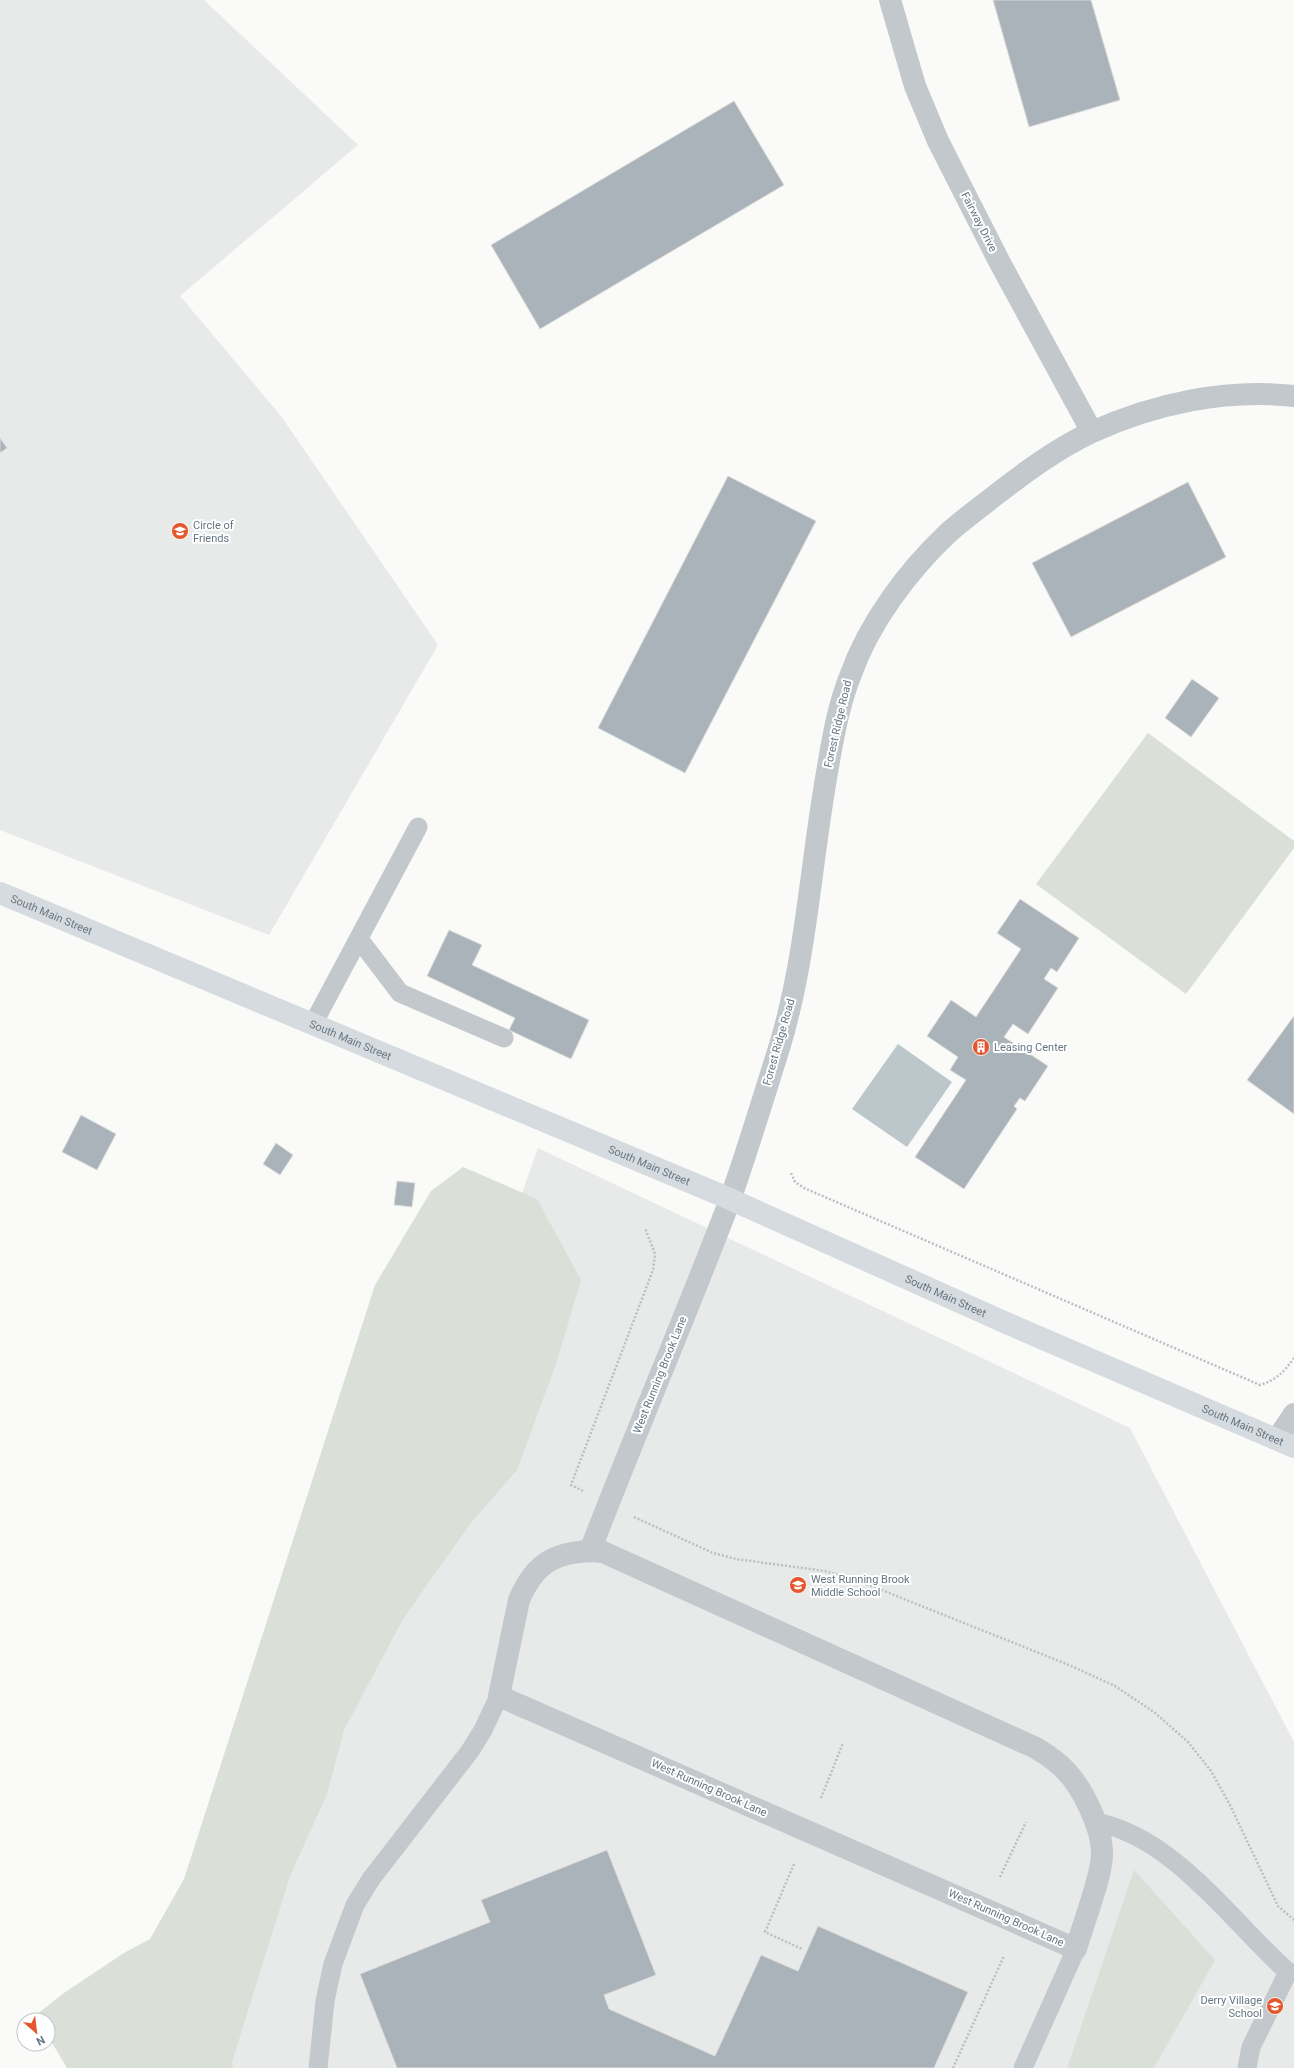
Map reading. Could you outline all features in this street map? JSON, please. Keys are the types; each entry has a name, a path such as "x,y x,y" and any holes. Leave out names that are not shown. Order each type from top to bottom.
{"main road":[{"name":"South Main Street","path":"0,893 730,1199 997,1319 1286,1443"}],"street":[{"name":"Fairway Drive","path":"890,0 915,86 938,141 1006,275 1092,432"},
{"name":"Forest Ridge Road","path":"730,1199 781,1041 796,978 834,730 851,673 880,617 911,573 948,533 1008,485 1047,458 1092,432 1146,412 1194,399 1232,395 1294,396"},
{"name":"West Running Brook Lane","path":"590,1551 730,1199"},
{"path":"1286,1443 1294,1414"},
{"name":"West Running Brook Lane","path":"590,1551 603,1552 1036,1748 1054,1759 1066,1771 1078,1788 1095,1822 1101,1839 1102,1856 1076,1949 498,1696 518,1600 525,1586 533,1574 546,1563 569,1552 590,1551"}],"lane":[{"path":"314,1024 418,827"},
{"path":"359,939 400,993 504,1038"},
{"path":"318,2068 325,2001 332,1964 355,1905 371,1879 470,1751 481,1734 498,1696"},
{"path":"1095,1822 1126,1830 1172,1858 1216,1900 1261,1948 1291,1973 1251,2047 1247,2068"},
{"path":"1023,2068 1076,1949"}],"path":[{"path":"791,1173 795,1182 804,1188 1260,1385 1273,1381 1285,1370 1294,1358"},
{"path":"645,1228 655,1254 653,1270 572,1485 608,1504 713,1553 736,1559 825,1570 854,1579 1069,1665 1115,1686 1154,1712 1188,1742 1211,1771 1230,1805 1278,1906 1294,1920"},
{"path":"821,1798 843,1743"},
{"path":"1000,1877 1026,1822"},
{"path":"794,1864 765,1932 802,1949"},
{"path":"953,2068 1004,1956"}],"shaded area":[{"name":"Circle of Friends","path":"0,0 204,0 358,145 180,296 281,416 438,645 269,935 0,830"},
{"path":"1148,733 1294,841 1294,848 1186,994 1036,884"},
{"path":"898,1044 952,1082 907,1147 852,1109"},
{"name":"West Running Brook Middle School","path":"538,1148 1130,1428 1294,1742 1294,2068 212,2068"},
{"path":"463,1167 537,1199 581,1280 556,1364 517,1470 470,1524 403,1619 344,1730 327,1794 290,1876 232,2062 233,2068 67,2068 56,2049 56,2012 40,2012 64,1993 124,1953 150,1939 184,1879 375,1285 431,1191"},
{"path":"1134,1870 1215,1960 1154,2068 1067,2068"}],"building":[{"path":"993,0 1091,0 1120,100 1029,127"},
{"path":"734,101 784,185 540,329 491,245"},
{"path":"0,438 7,448 0,453"},
{"path":"728,476 816,521 685,773 598,728"},
{"path":"1188,482 1226,557 1071,637 1032,563"},
{"path":"1192,679 1219,698 1191,737 1165,718"},
{"name":"Leasing Center","path":"1020,899 1079,938 1057,972 1051,968 1044,979 1058,988 1028,1034 1013,1024 1004,1037 1048,1066 1025,1101 1020,1098 1014,1106 1017,1109 964,1189 915,1157 966,1080 950,1070 958,1057 927,1036 951,1000 976,1017 1021,949 997,933"},
{"path":"449,930 482,945 472,965 589,1020 571,1059 509,1030 515,1018 427,976"},
{"path":"1294,1016 1294,1114 1247,1080"},
{"path":"81,1115 116,1134 97,1170 62,1152"},
{"path":"276,1143 293,1155 280,1175 263,1164"},
{"path":"397,1181 415,1183 412,1207 394,1205"},
{"path":"607,1850 656,1975 604,1995 609,2009 715,2056 761,1955 798,1971 818,1926 968,1992 934,2068 397,2068 360,1974 490,1922 481,1900"}],"place":[{"name":"Circle of Friends","path":"180,531"},
{"name":"Leasing Center","path":"981,1047"},
{"name":"West Running Brook Middle School","path":"798,1585"},
{"name":"Derry Village School","path":"1275,2006"}]}
